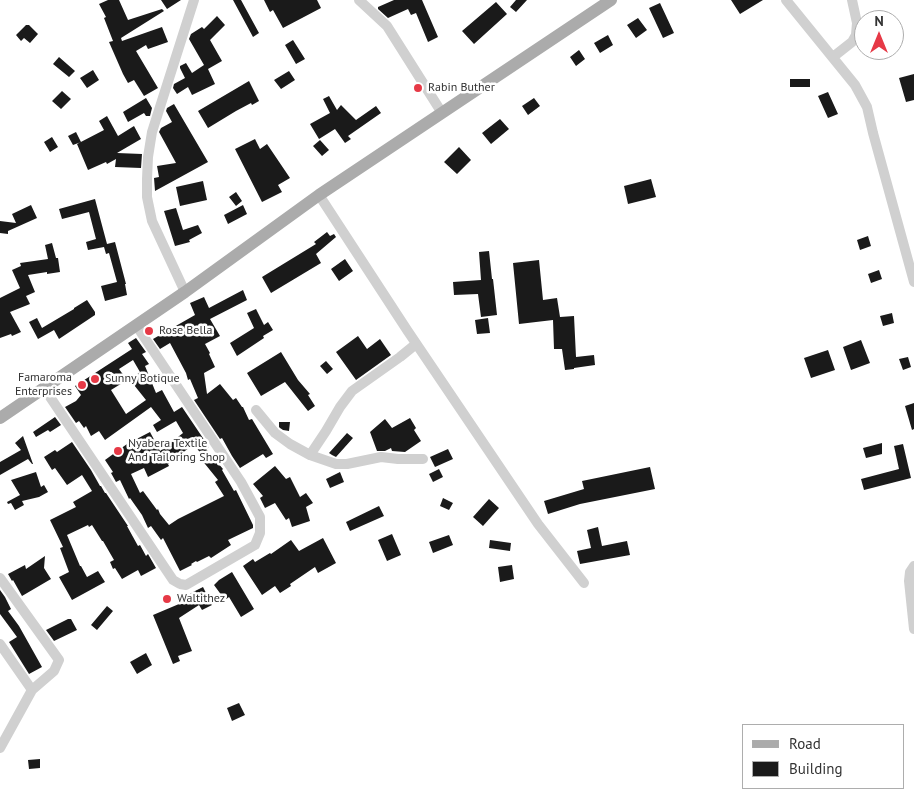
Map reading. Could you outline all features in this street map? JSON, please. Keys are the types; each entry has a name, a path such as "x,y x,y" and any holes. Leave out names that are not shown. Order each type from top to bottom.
{"main road":[{"path":"0,418 185,292 319,195 611,0"}],"street":[{"path":"185,292 152,221 147,197 147,179 152,132 194,0"},
{"path":"360,0 387,26 442,113"},
{"path":"786,0 855,85 866,107 914,282"},
{"path":"833,57 852,42 856,35 857,23 852,0"},
{"path":"319,195 416,344 538,524 584,584"},
{"path":"44,388 173,580 186,585 255,545 260,533 260,517 251,500 241,482 136,325"},
{"path":"310,455 352,391 416,344"},
{"path":"256,410 275,433 290,444 310,455 336,464 346,464 381,457 423,459"},
{"path":"914,566 910,572 909,581 914,629"},
{"path":"0,578 59,660 54,671 32,690 0,748"},
{"path":"0,644 32,690"}],"building":[{"path":"108,0 119,0 128,20 162,9 164,11 121,38 122,41 162,27 168,42 148,49 146,45 136,51 158,88 144,96 134,80 128,83 109,42 113,41 104,18 106,17 99,4"},
{"path":"161,0 181,0 167,9"},
{"path":"233,0 241,0 259,33 253,37"},
{"path":"264,0 317,0 321,8 283,28 273,10 270,12"},
{"path":"394,0 422,0 438,37 428,42 416,13 411,15 408,9 388,18 378,9 378,7"},
{"path":"516,0 527,0 516,12 510,7"},
{"path":"731,0 763,0 740,14"},
{"path":"496,2 507,14 474,44 462,31"},
{"path":"660,3 674,33 663,38 649,8"},
{"path":"217,16 225,25 210,40 222,61 208,69 215,84 192,95 188,87 177,94 173,88 174,84 185,78 180,66 186,63 192,73 204,65 189,39 191,34 202,27 204,29"},
{"path":"638,18 647,30 636,38 627,25"},
{"path":"26,25 29,25 38,34 30,43 24,38 21,41 16,35"},
{"path":"608,35 613,45 600,53 594,43"},
{"path":"293,40 305,59 296,64 285,45"},
{"path":"579,50 585,59 576,66 570,57"},
{"path":"59,57 75,71 69,77 53,64"},
{"path":"93,70 99,80 87,88 80,78"},
{"path":"289,71 295,80 281,89 274,80"},
{"path":"914,74 914,100 906,102 899,78"},
{"path":"790,79 810,79 810,87 790,87"},
{"path":"249,81 259,101 252,105 251,103 208,128 198,111"},
{"path":"62,91 71,99 61,109 52,101"},
{"path":"828,92 838,114 828,118 818,96"},
{"path":"329,96 337,110 341,105 356,120 376,106 381,113 348,136 351,139 345,143 335,129 319,139 310,124 330,113 323,99"},
{"path":"146,98 152,108 150,116 146,116 144,113 128,122 123,112"},
{"path":"534,98 540,106 528,115 522,106"},
{"path":"174,104 208,162 155,191 154,178 159,177 157,166 176,163 159,132 161,128 172,122 166,111 167,108"},
{"path":"107,116 118,136 134,126 141,139 117,153 142,154 141,168 115,167 116,159 88,170 77,144 104,130 99,121"},
{"path":"500,119 509,129 491,144 482,133"},
{"path":"76,132 81,142 73,145 68,136"},
{"path":"52,137 58,147 50,152 44,142"},
{"path":"255,139 260,149 267,144 290,178 278,185 282,192 262,202 235,149"},
{"path":"320,140 329,150 322,156 313,146"},
{"path":"459,147 471,160 457,174 444,162"},
{"path":"651,179 656,197 628,204 624,186"},
{"path":"203,181 207,200 180,206 176,187"},
{"path":"236,192 242,201 236,206 229,197"},
{"path":"95,199 107,244 115,242 126,284 127,295 105,301 101,286 117,282 109,253 106,254 104,247 88,250 86,242 96,239 89,212 62,219 59,209"},
{"path":"31,205 37,218 8,231 8,234 0,233 0,221 16,223 12,214"},
{"path":"243,205 247,214 228,224 224,215"},
{"path":"176,208 183,230 198,225 202,233 189,240 190,242 175,246 164,211"},
{"path":"327,232 330,236 334,234 336,237 316,254 321,263 271,293 262,277 316,244 314,242"},
{"path":"868,236 871,246 860,250 857,240"},
{"path":"52,243 56,258 58,258 60,272 28,275 35,292 26,296 30,304 10,312 21,332 0,338 0,298 20,288 12,270 21,266 20,263 48,259 45,245"},
{"path":"489,251 497,315 481,317 478,294 454,295 453,282 481,280 479,252"},
{"path":"345,259 353,271 339,281 331,269"},
{"path":"539,260 543,300 557,298 560,317 574,316 576,357 594,355 595,365 565,370 562,349 554,349 553,320 519,324 513,263"},
{"path":"879,270 882,279 871,283 868,274"},
{"path":"243,290 247,300 210,319 220,336 205,344 215,367 204,373 207,394 220,384 233,400 236,398 249,420 252,419 273,454 266,458 263,454 240,468 222,438 220,439 194,400 198,398 190,379 188,380 170,343 160,349 153,339 195,315 190,303 204,297 209,308"},
{"path":"87,300 95,315 59,339 54,330 38,339 29,322 37,318 42,328"},
{"path":"256,309 264,325 268,322 273,330 237,356 230,343 254,328 247,313"},
{"path":"892,313 894,323 883,326 880,316"},
{"path":"488,318 490,333 477,334 475,320"},
{"path":"358,336 367,349 380,339 391,355 356,380 336,352"},
{"path":"136,338 146,352 142,354 149,364 145,366 156,393 162,390 174,412 182,407 209,447 206,449 223,469 234,491 236,490 253,525 253,528 228,540 231,545 211,558 209,556 196,561 180,571 163,538 161,540 151,526 148,528 142,515 129,499 120,480 116,482 111,473 113,472 105,460 127,444 150,432 160,451 183,433 176,421 157,432 153,425 161,420 151,407 105,440 99,431 91,436 86,426 84,428 79,421 76,423 65,407 76,401 81,395 75,386 132,349 128,343","holes":["133,360 140,372 130,380 146,400 126,414 111,390 127,380 119,369","194,444 203,457 201,459 218,480 215,482 224,496 169,525 143,491 140,493 131,474 144,468 148,477 169,466 168,464"]},
{"path":"861,340 870,363 851,370 843,347"},
{"path":"828,350 835,370 811,378 804,358"},
{"path":"281,352 298,380 310,394 308,395 315,406 308,411 285,382 261,396 247,373"},
{"path":"908,357 911,367 903,370 899,359"},
{"path":"326,361 333,369 327,374 320,366"},
{"path":"914,403 914,429 912,430 905,406"},
{"path":"55,417 61,425 50,432 48,430 36,437 33,432"},
{"path":"410,418 416,428 414,430 421,441 405,452 392,451 391,448 385,451 377,451 370,432 385,419 392,428"},
{"path":"279,422 290,422 289,431 280,428"},
{"path":"347,433 353,438 336,457 329,453"},
{"path":"23,436 33,464 28,459 0,475 0,462 21,450 15,443"},
{"path":"72,442 128,526 138,546 140,545 146,556 148,554 156,568 141,576 138,570 122,579 115,568 113,569 110,562 114,560 103,541 92,525 89,527 88,525 67,535 80,566 87,577 98,571 105,582 72,600 59,577 69,572 60,548 63,547 50,520 76,507 73,502 92,491 82,475 67,485 55,468 52,470 44,457 55,450 57,452"},
{"path":"882,443 882,454 866,458 863,448"},
{"path":"903,444 911,478 864,490 861,479 899,469 894,446"},
{"path":"448,449 453,459 435,467 430,457"},
{"path":"275,466 286,479 290,477 300,497 306,493 313,503 306,507 310,521 292,527 289,518 286,520 275,503 265,508 260,498 263,496 253,484"},
{"path":"650,467 655,489 580,504 548,514 544,501 584,489 582,481"},
{"path":"439,469 443,477 433,482 429,474"},
{"path":"36,472 41,487 44,485 48,492 39,497 22,501 24,505 15,510 11,503 8,504 7,502 20,495 11,480"},
{"path":"340,472 344,482 330,488 326,479"},
{"path":"443,498 453,503 449,510 440,506"},
{"path":"489,499 499,508 483,526 473,517"},
{"path":"379,506 384,516 350,531 346,522"},
{"path":"598,527 602,546 627,541 630,555 580,564 577,551 591,548 587,530"},
{"path":"392,534 401,555 387,561 378,540"},
{"path":"449,535 453,545 433,553 429,542"},
{"path":"323,538 336,563 318,573 315,567 280,593 275,586 262,595 243,566 253,559 255,562 271,554 291,540 299,551"},
{"path":"490,540 511,543 510,551 489,548"},
{"path":"45,556 44,568 51,579 22,596 8,574 25,565 26,569"},
{"path":"512,565 514,579 500,582 498,567"},
{"path":"232,572 254,609 241,617 229,597 225,600 214,585"},
{"path":"203,587 212,605 202,610 199,605 179,618 192,651 178,656 180,661 173,664 153,615 179,604 178,602"},
{"path":"0,590 11,609 8,611 19,626 42,667 29,674 9,642 17,637 0,614"},
{"path":"107,606 113,611 97,630 91,625"},
{"path":"71,619 77,630 54,641 46,630"},
{"path":"146,653 152,665 137,674 130,662"},
{"path":"239,703 245,715 232,721 227,708"},
{"path":"40,759 40,768 29,769 28,760"}],"place":[{"name":"Rabin Buther","path":"418,88"},
{"name":"Rose Bella","path":"149,331"},
{"name":"Sunny Botique","path":"95,379"},
{"name":"Famaroma Enterprises","path":"82,385"},
{"name":"Nyabera Textile And Tailoring Shop","path":"118,451"},
{"name":"Waltithez","path":"167,599"}]}
